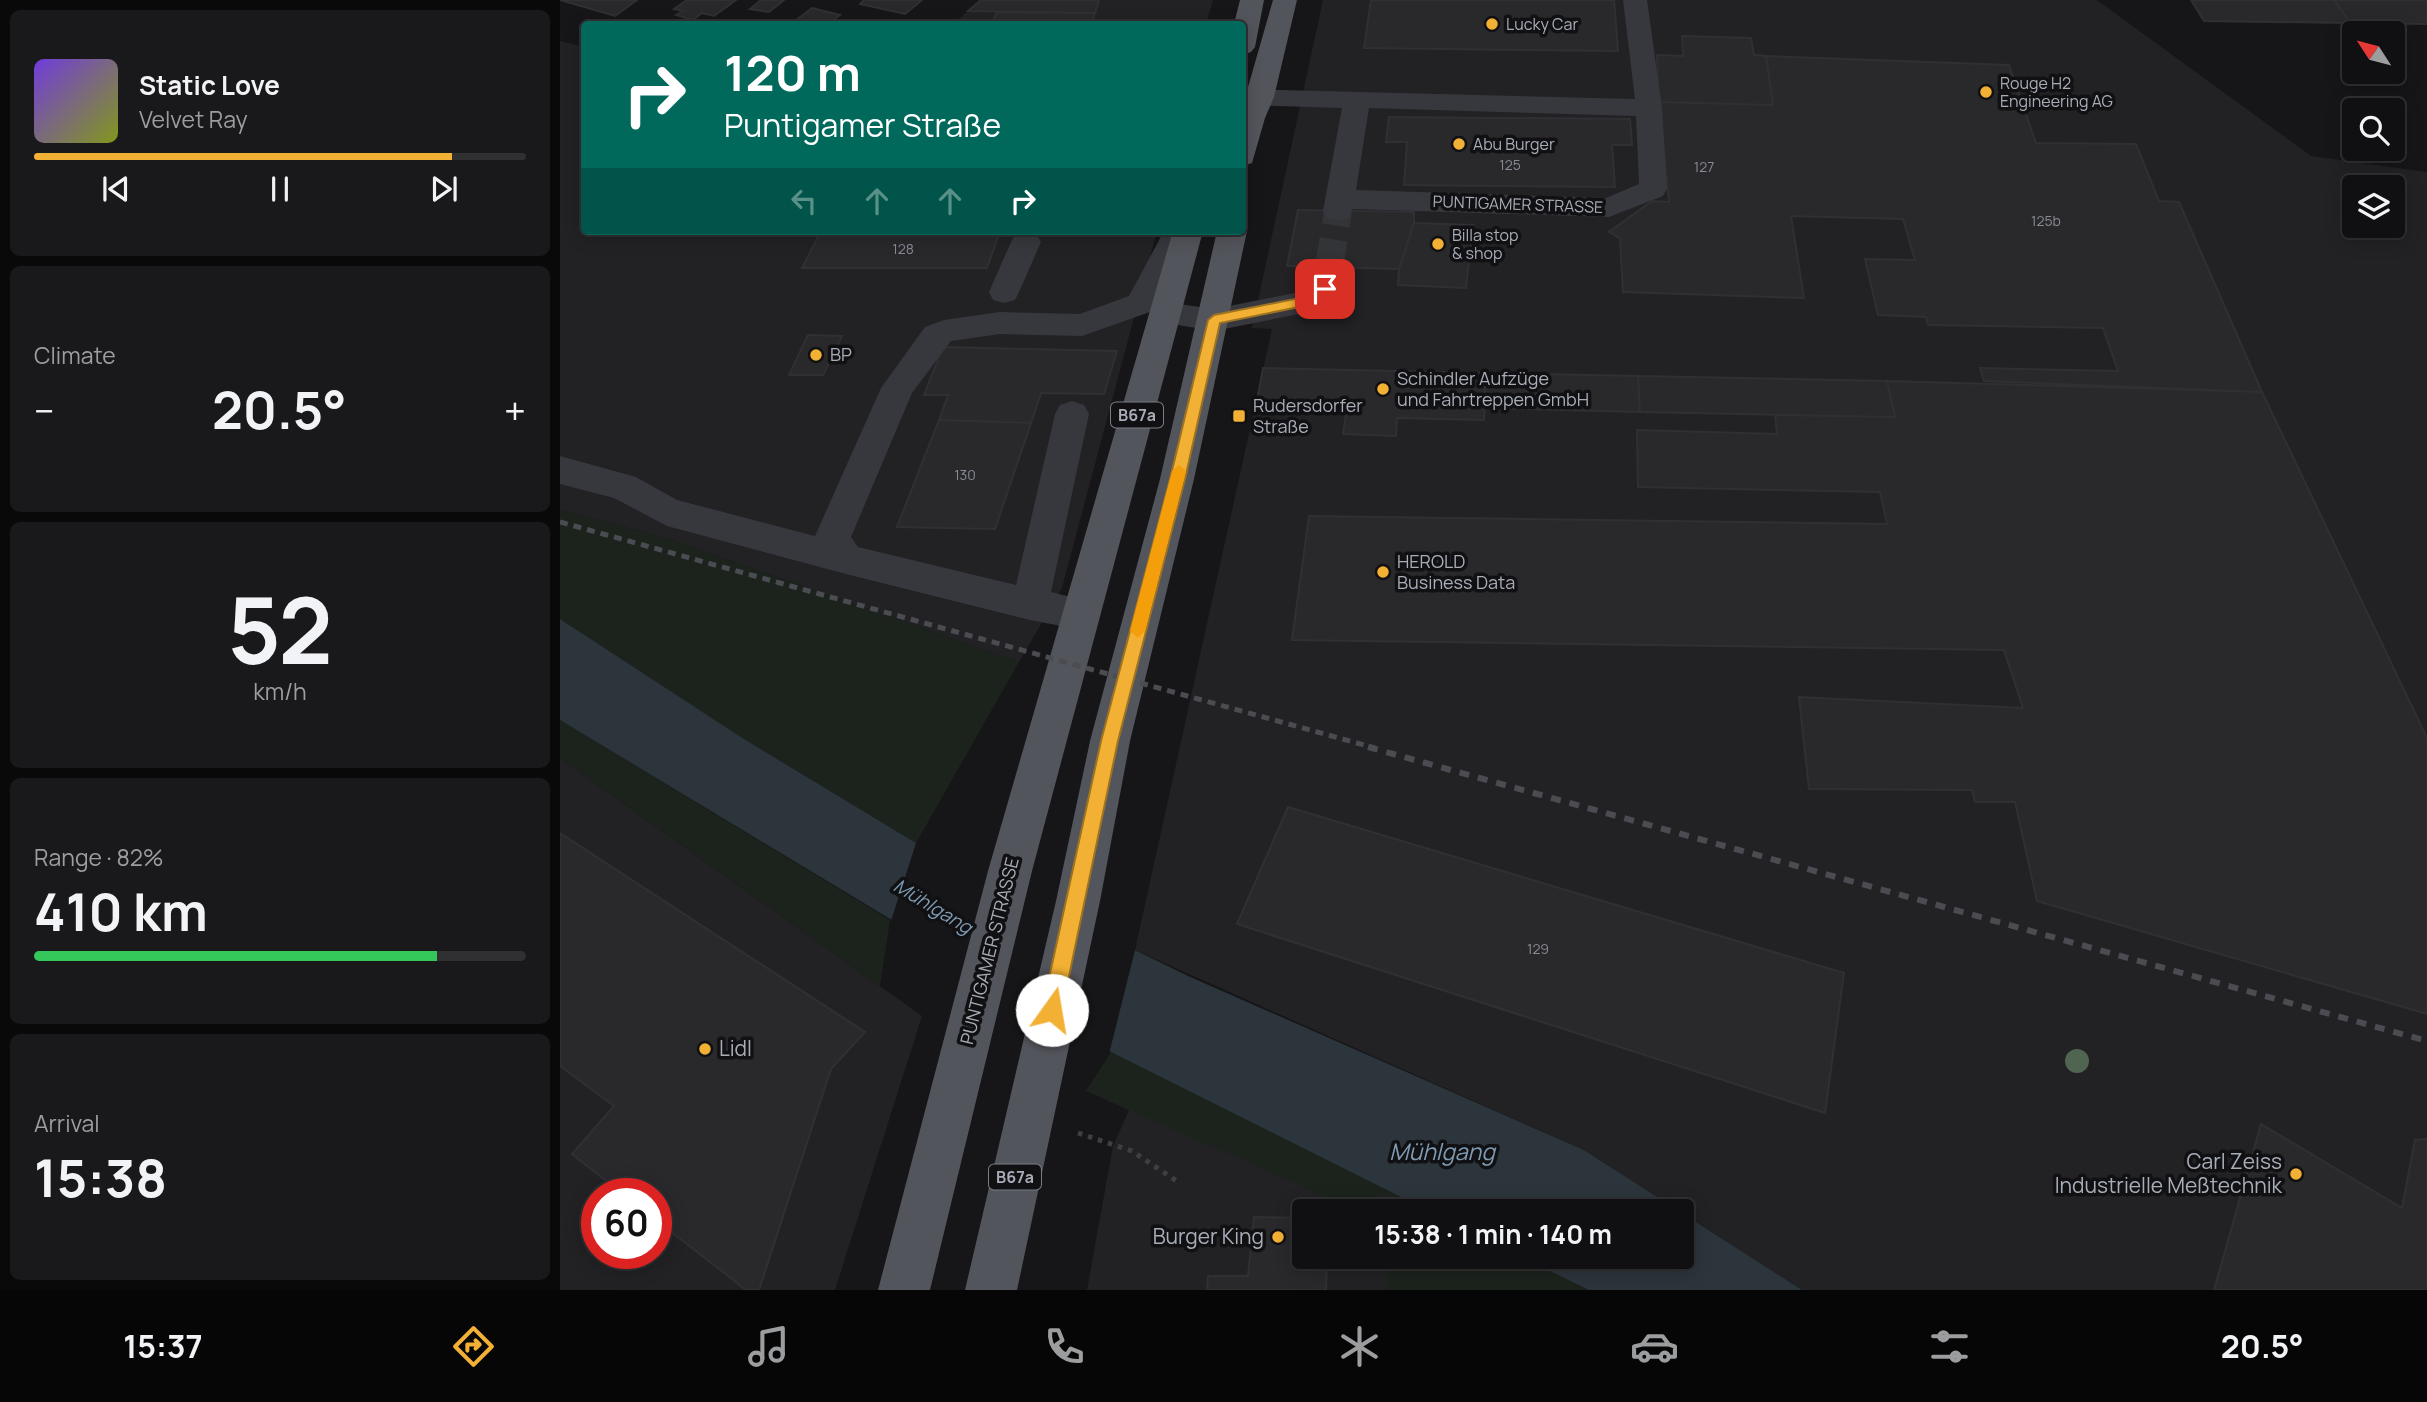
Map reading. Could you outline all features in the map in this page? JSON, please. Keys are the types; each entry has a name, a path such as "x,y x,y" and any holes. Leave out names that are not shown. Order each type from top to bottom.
{"main road":[{"path":"1246,28 1252,0"},
{"path":"1246,140 1252,97 1285,0"},
{"name":"PUNTIGAMER STRASSE","path":"904,1290 1010,871 1082,614 1153,308 1186,235"},
{"name":"B67a","path":"991,1290 1039,1065 1078,901 1110,741 1178,479 1229,316 1233,235"}],"lane":[{"name":"PUNTIGAMER STRASSE","path":"1357,98 1339,205 1609,208 1653,188 1649,108 1635,0"},
{"path":"1252,97 1649,108"},
{"name":"PUNTIGAMER STRASSE","path":"1153,308 1178,235"},
{"path":"1004,292 1026,242"},
{"path":"846,559 832,539 897,388 930,340 944,331 1000,323 1082,325 1153,308 1229,316 1309,301 1325,289 1329,267"},
{"path":"1030,604 1072,414"},
{"path":"560,470 624,487 667,512 846,559 1082,614"}],"path":[{"path":"1079,1133 1132,1151 1178,1182"}],"shaded area":[{"path":"981,0 1213,0 1207,21 956,21"},
{"path":"1323,0 2097,0 2311,156 2427,172 2427,1290 1802,1290 1694,1221 1694,1199 1660,1199 1584,1150 1135,950 1272,329 1252,328"},
{"path":"560,41 581,46 581,235 1156,235 1062,588 1019,662 666,538 560,510"},
{"path":"560,510 666,538 1019,662 916,843 744,739 560,619"},
{"path":"560,720 890,920 880,986 560,758"},
{"path":"560,758 922,1016 835,1290 560,1290"},
{"path":"1111,1052 1404,1199 1390,1199 1390,1192 1368,1199 1331,1199 1086,1091"},
{"path":"1147,1070 1405,1199 1292,1199 1292,1269 1546,1269 1589,1290 1087,1290 1113,1146"},
{"path":"1389,1269 1546,1269 1589,1290 1388,1290"}],"water":[{"name":"Mühlgang","path":"560,619 744,739 916,843 1188,976 1584,1150 1660,1199 1405,1199 1111,1052 560,720"},
{"path":"1694,1221 1802,1290 1589,1290 1546,1269 1694,1269"}],"pier":[{"path":"916,843 936,849 1136,946 1109,1054 890,924"}],"building":[{"path":"560,0 637,0 615,16"},
{"path":"687,0 736,0 714,16 702,13 693,20 676,15 683,11 674,9"},
{"path":"761,0 784,0 769,12 750,9"},
{"path":"864,0 922,0 905,14 860,4"},
{"path":"981,0 1099,0 1095,13 968,11"},
{"name":"Lucky Car","path":"1371,0 1614,0 1618,51 1364,48"},
{"path":"2191,0 2334,0 2349,21 2342,23 2204,21"},
{"path":"2334,0 2427,0 2427,24 2405,24 2405,21 2349,21"},
{"path":"812,8 840,15 832,21 795,21"},
{"path":"997,12 1095,13 1092,21 992,21"},
{"path":"1682,36 1751,38 1754,55 1766,56 1773,105 1659,102 1657,55 1683,56"},
{"path":"1766,56 2009,65 2036,143 2136,144 2159,201 2179,202 2262,392 1984,381 1980,368 2118,371 2103,328 1928,325 1926,317 1878,315 1865,259 1915,260 1903,219 1791,216 1804,298 1623,292 1620,238 1609,232 1652,201 1669,202 1659,102 1773,105"},
{"path":"1389,117 1630,119 1632,145 1612,145 1615,187 1404,185 1407,142 1386,142"},
{"path":"1298,210 1414,212 1414,223 1399,269 1287,266"},
{"path":"1414,223 1473,225 1466,288 1398,285 1399,269"},
{"path":"819,235 999,235 987,268 802,268"},
{"name":"BP","path":"808,335 842,336 823,375 789,375"},
{"path":"943,347 1117,351 1104,394 1041,393 1031,423 939,420 948,395 924,395"},
{"path":"1263,368 1486,373 1484,420 1397,418 1396,436 1343,434 1346,414 1255,412"},
{"path":"1486,373 1638,376 1640,412 1484,408"},
{"path":"1638,376 1887,381 1895,417 1640,412"},
{"path":"1887,381 2262,392 2427,738 2427,1014 2037,901 2015,802 1975,802 1972,790 1809,789 1799,697 2023,708 2004,650 1292,640 1309,516 1887,524 1880,492 1638,487 1637,430 1777,434 1775,415 1895,417"},
{"path":"939,420 1031,423 995,529 897,527"},
{"path":"1288,807 1844,973 1825,1113 1237,924"},
{"name":"Lidl","path":"560,833 865,1032 831,1069 759,1290 746,1290 672,1232 672,1178 603,1178 572,1154 614,1106 560,1066"},
{"name":"Carl Zeiss Industrielle Meßtechnik","path":"2261,1124 2402,1208 2415,1140 2427,1139 2427,1290 2214,1290"},
{"name":"Burger King","path":"1254,1217 1292,1218 1292,1269 1327,1269 1326,1290 1207,1290 1208,1276 1248,1276"}],"tunnel":[{"path":"1329,267 1338,211"}],"railway":[{"path":"560,522 1375,748"},
{"path":"1368,747 2427,1041"}],"slow traffic":[{"path":"1138,631 1179,471"}],"place":[{"name":"Lucky Car","path":"1492,24"},
{"name":"Rouge H2 Engineering AG","path":"1986,92"},
{"name":"Abu Burger","path":"1459,144"},
{"name":"Billa stop & shop","path":"1438,244"},
{"name":"BP","path":"816,355"},
{"name":"Schindler Aufzüge und Fahrtreppen GmbH","path":"1383,389"},
{"name":"Rudersdorfer Straße","path":"1239,416"},
{"name":"HEROLD Business Data","path":"1383,572"},
{"name":"Lidl","path":"705,1049"},
{"name":"Carl Zeiss Industrielle Meßtechnik","path":"2296,1174"},
{"name":"Burger King","path":"1278,1237"}],"route":[{"path":"1052,1010 1078,901 1110,741 1178,479 1214,320 1309,301 1325,289"}]}
